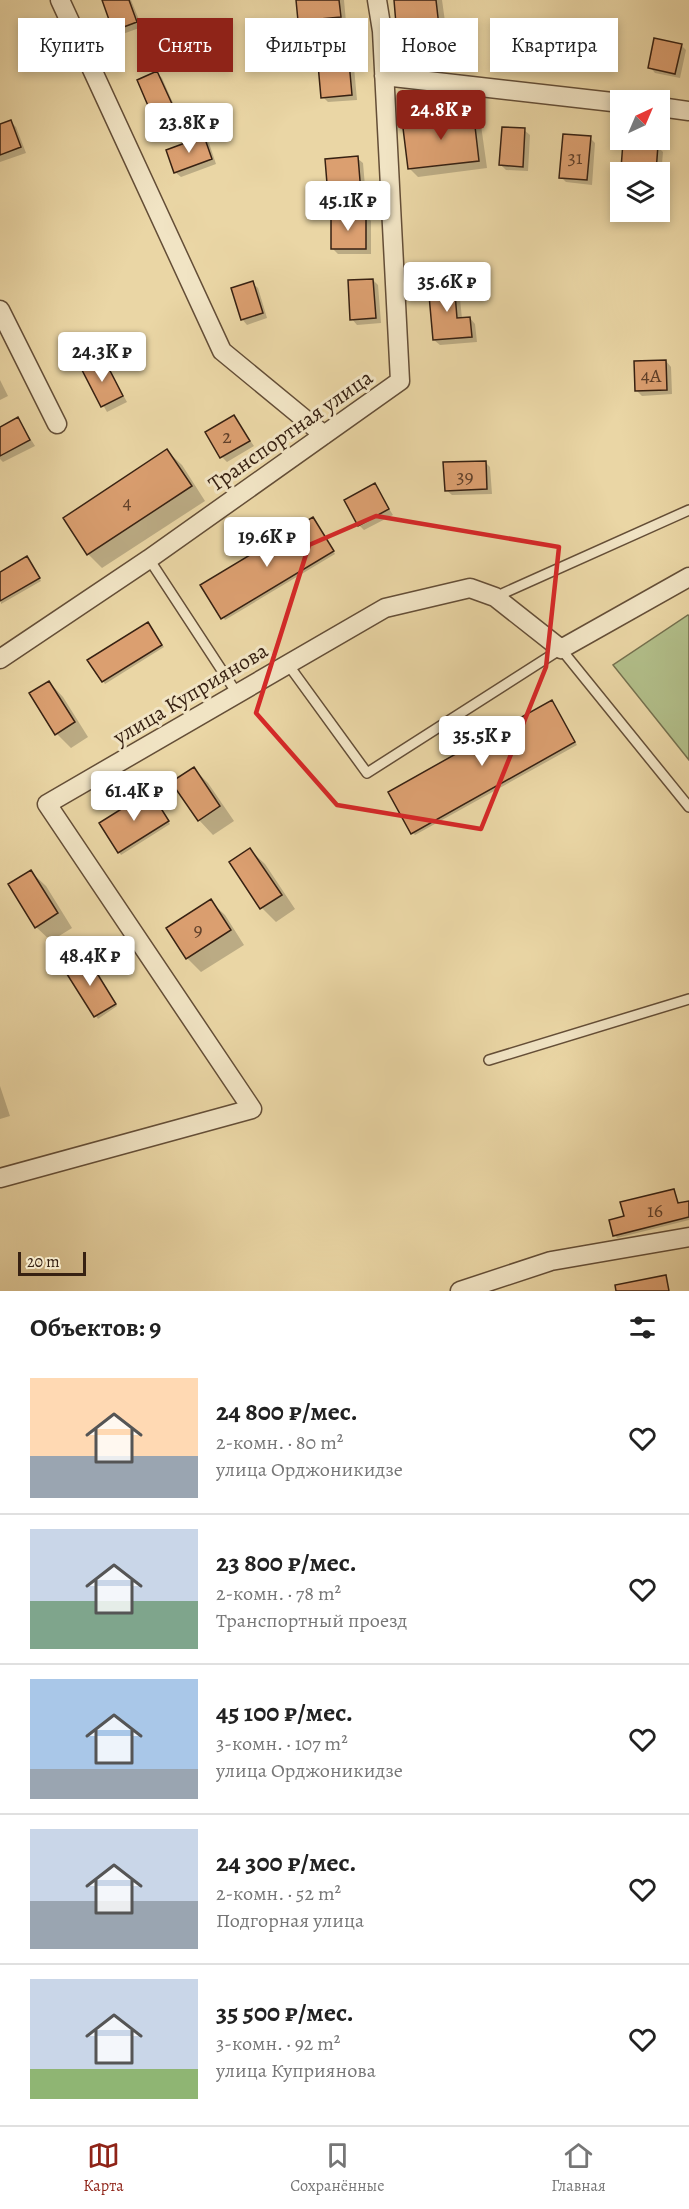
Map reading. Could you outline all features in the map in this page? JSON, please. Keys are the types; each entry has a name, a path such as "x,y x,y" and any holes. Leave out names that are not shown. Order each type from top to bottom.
{"street":[{"path":"60,0 222,351 324,435"},
{"path":"377,0 384,76 610,102"},
{"name":"Транспортная улица","path":"0,659 149,559 400,381 384,76"},
{"path":"670,108 689,111"},
{"path":"0,310 57,424"},
{"path":"561,649 689,577"},
{"name":"улица Куприянова","path":"0,1178 252,1109 47,804 238,695 286,663 385,608 470,588 495,597 561,649"},
{"path":"460,1291 551,1261 689,1237"}],"lane":[{"path":"495,597 689,510"},
{"path":"149,559 238,695"},
{"path":"286,663 367,773 561,649 689,807"},
{"path":"489,1060 689,999"}],"highlighted area":[{"path":"376,516 559,547 546,667 481,829 337,805 256,713 309,545"}],"green space":[{"path":"689,616 689,760 613,665"}],"building":[{"path":"102,0 129,0 137,22 125,26 125,18 108,18"},
{"path":"296,0 339,0 341,17 298,18"},
{"path":"394,0 436,0 438,18 396,18"},
{"path":"654,38 682,44 675,74 648,68"},
{"path":"157,72 173,106 152,115 137,80"},
{"path":"319,72 350,72 352,95 321,98"},
{"path":"473,109 479,161 408,169 403,128 417,126 416,115 438,113 440,123 456,121 455,111"},
{"path":"11,120 21,147 0,155 0,124"},
{"path":"502,127 525,128 523,167 499,165"},
{"path":"563,134 591,136 587,180 559,178"},
{"path":"204,136 212,159 174,173 166,150"},
{"path":"622,150 658,150 657,162 622,162"},
{"path":"358,156 361,193 328,196 325,159"},
{"path":"331,214 366,214 366,249 331,249"},
{"path":"373,279 376,318 350,320 348,280"},
{"path":"253,281 263,313 241,320 231,288"},
{"path":"454,281 457,318 470,317 472,337 433,340 428,284"},
{"path":"104,359 123,396 101,407 82,370"},
{"path":"666,360 667,390 635,391 634,361"},
{"path":"234,415 250,441 220,458 205,432"},
{"path":"18,417 30,440 0,456 0,427"},
{"path":"167,449 192,486 87,555 63,518"},
{"path":"486,461 487,489 445,491 443,462"},
{"path":"375,483 389,509 358,526 344,500"},
{"path":"313,517 334,551 221,619 200,585"},
{"path":"27,556 40,578 0,601 0,572"},
{"path":"148,622 162,645 102,682 87,660"},
{"path":"49,681 75,722 55,735 29,693"},
{"path":"552,700 575,742 411,834 388,792"},
{"path":"194,767 220,806 198,821 171,782"},
{"path":"150,791 169,821 118,853 99,823"},
{"path":"250,848 282,895 260,909 229,862"},
{"path":"31,870 58,913 35,928 8,884"},
{"path":"211,899 231,930 186,959 166,928"},
{"path":"87,957 116,1004 94,1017 65,971"},
{"path":"674,1189 678,1203 689,1201 689,1217 613,1236 609,1220 624,1216 620,1202"},
{"path":"666,1275 669,1291 616,1291 615,1285"}]}
